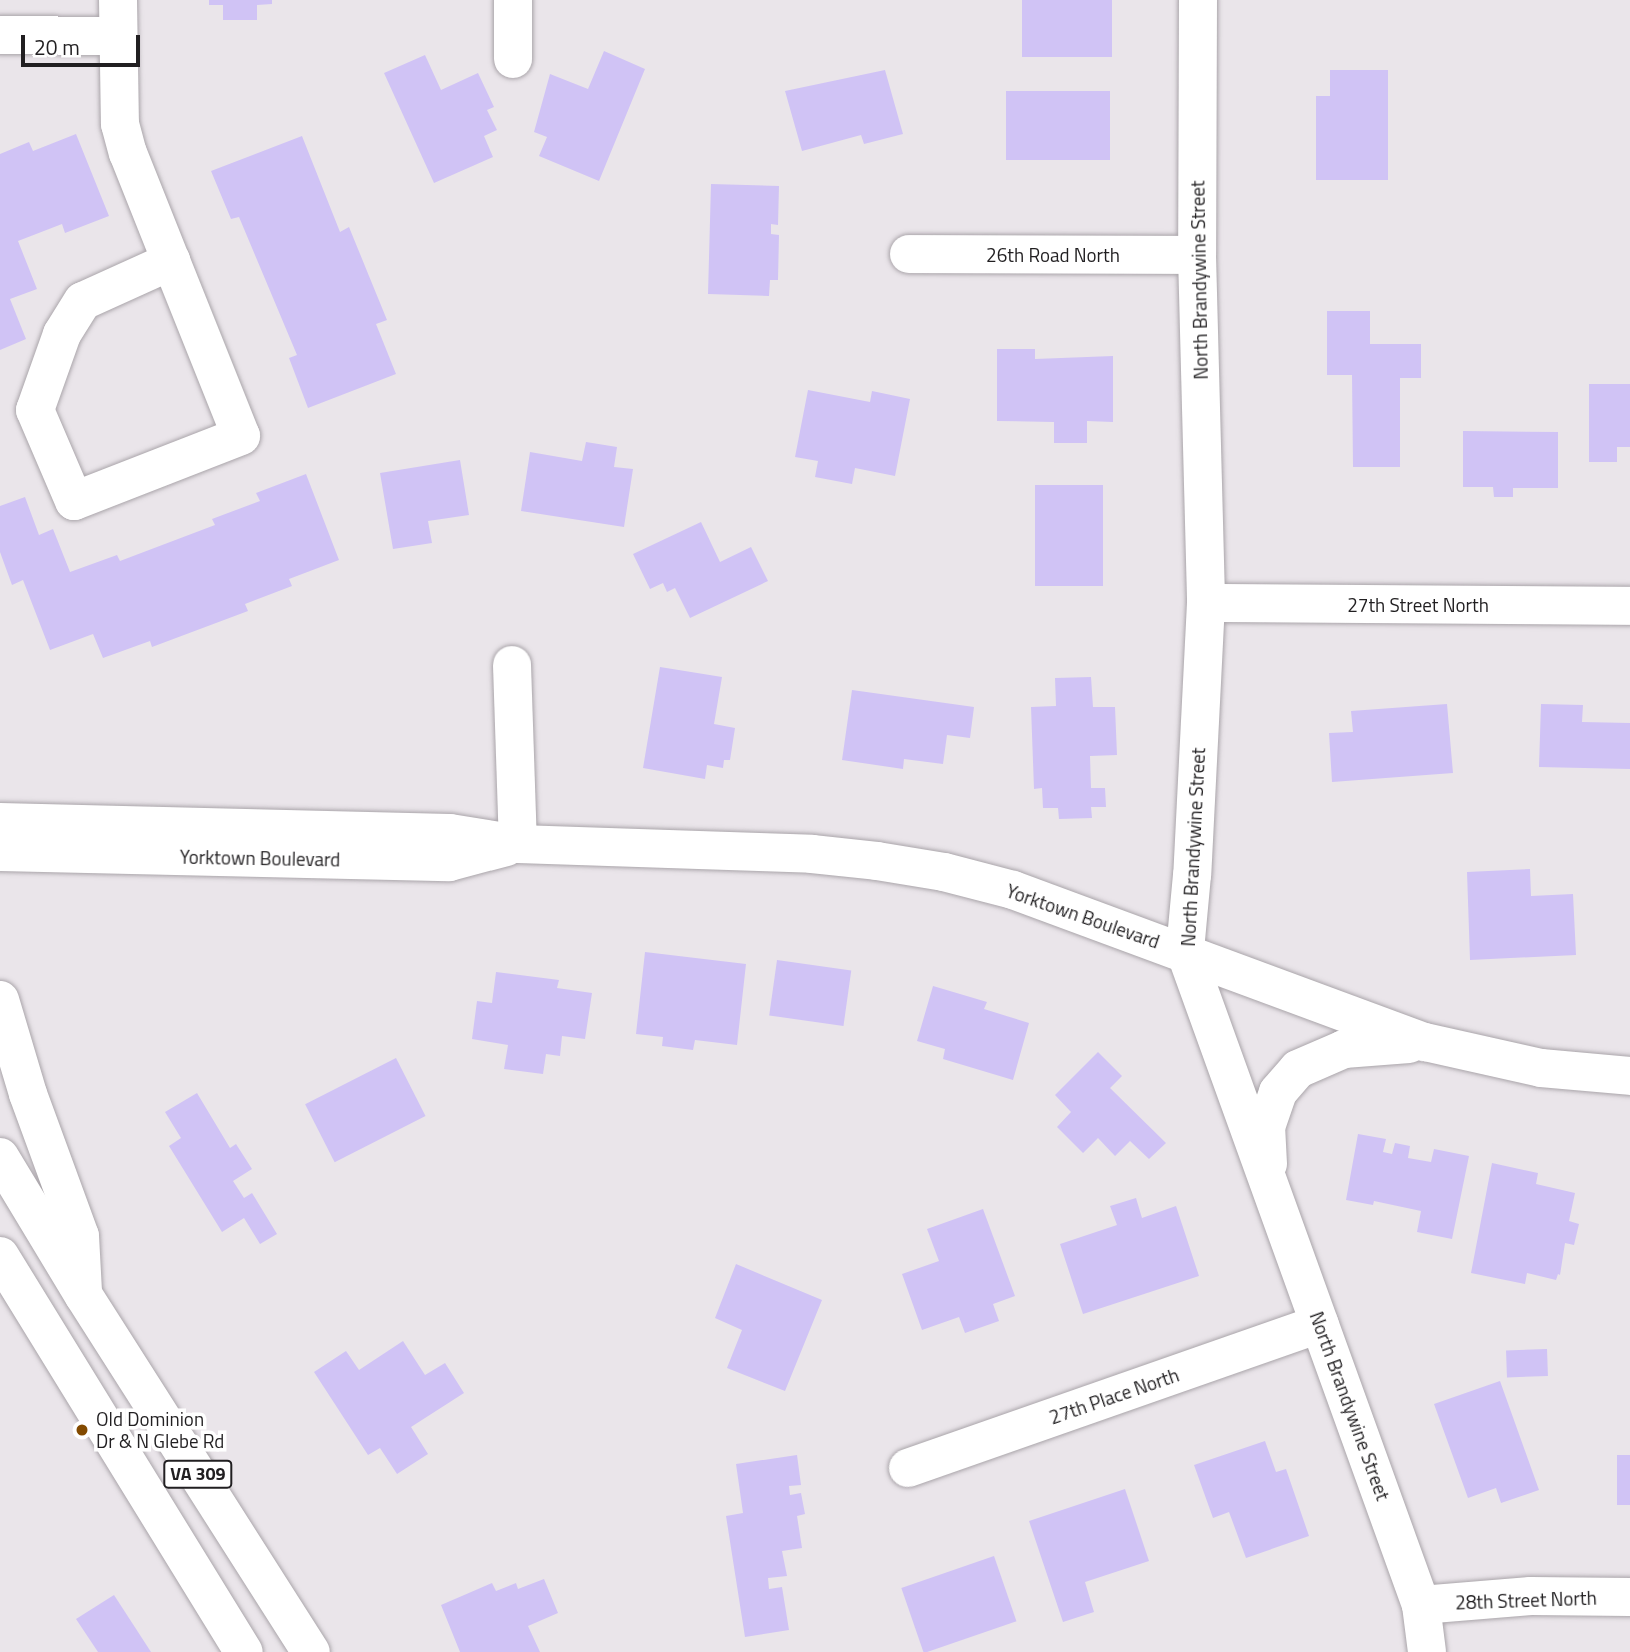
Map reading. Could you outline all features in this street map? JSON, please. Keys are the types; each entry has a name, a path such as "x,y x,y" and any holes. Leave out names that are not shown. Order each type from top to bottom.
{"street":[{"path":"513,0 513,59"},
{"name":"North Brandywine Street","path":"1198,0 1196,255 1206,603 1192,875 1185,951 1421,1605 1427,1652"},
{"path":"0,35 118,18 120,124 241,436 74,501 35,410 62,334 83,301 171,261"},
{"name":"26th Road North","path":"909,254 1196,255"},
{"name":"27th Street North","path":"1206,603 1630,606"},
{"path":"512,665 518,844"},
{"name":"Yorktown Boulevard","path":"0,822 450,833 518,844 812,854 877,861 944,872 1013,890 1185,951 1425,1042 1541,1068 1630,1076"},
{"name":"Yorktown Boulevard","path":"0,852 449,862 518,844"},
{"path":"0,1000 27,1089 80,1236 84,1296"},
{"path":"1269,1184 1266,1128 1278,1092 1298,1069 1317,1058 1345,1049 1425,1042"},
{"name":"VA 309","path":"0,1157 84,1296 311,1652"},
{"name":"VA 309","path":"0,1256 244,1652"},
{"name":"27th Place North","path":"908,1468 1320,1324"},
{"name":"28th Street North","path":"1421,1605 1531,1596 1630,1597"}],"building":[{"path":"209,0 272,0 272,4 257,5 257,20 223,20 223,5 209,5"},
{"path":"1022,0 1112,0 1112,57 1022,57"},
{"path":"604,51 645,69 599,181 539,156 547,137 534,132 550,74 588,89"},
{"path":"425,55 441,90 478,73 494,107 487,110 497,130 484,136 493,157 434,183 384,73"},
{"path":"885,70 903,134 864,144 861,135 802,151 785,91"},
{"path":"1330,70 1388,70 1388,180 1316,180 1316,96 1330,96"},
{"path":"1006,91 1110,91 1110,160 1006,160"},
{"path":"76,134 109,216 65,233 62,224 18,241 37,289 10,299 26,339 0,350 0,154 29,142 33,151"},
{"path":"302,136 340,232 349,227 387,320 376,324 396,374 308,408 289,358 297,355 239,217 231,219 211,171"},
{"path":"711,184 779,186 778,225 771,224 771,234 779,235 778,280 770,280 769,296 708,294"},
{"path":"1327,311 1370,311 1370,344 1421,344 1421,378 1400,378 1400,467 1353,467 1352,375 1327,375"},
{"path":"997,349 1035,349 1035,359 1113,356 1113,422 1087,421 1087,443 1054,443 1054,422 997,421"},
{"path":"1589,384 1630,384 1630,447 1617,447 1617,462 1589,462"},
{"path":"808,390 870,402 872,391 910,399 895,476 855,468 852,484 815,477 818,461 795,457"},
{"path":"1463,431 1558,432 1558,488 1513,488 1513,497 1494,497 1493,487 1463,487"},
{"path":"586,442 617,447 614,467 633,469 624,527 521,511 530,452 582,461"},
{"path":"460,460 469,515 428,521 432,543 393,549 380,473"},
{"path":"306,474 339,560 289,579 292,586 245,604 248,611 152,647 150,641 103,658 93,634 50,650 23,580 12,585 0,552 0,506 25,497 39,535 53,529 70,572 117,555 120,561 215,525 212,519 260,501 256,493"},
{"path":"1035,485 1103,485 1103,586 1035,586"},
{"path":"701,522 720,562 751,547 768,581 690,618 675,588 667,592 663,583 650,589 633,554"},
{"path":"660,667 722,677 714,724 735,728 730,760 724,760 723,768 707,765 705,779 643,768"},
{"path":"1091,677 1093,707 1115,707 1117,755 1090,756 1091,788 1105,788 1106,807 1091,807 1092,818 1059,819 1058,808 1043,808 1042,788 1034,789 1031,707 1056,706 1055,678"},
{"path":"852,690 974,707 970,738 947,735 943,764 904,759 903,769 842,760"},
{"path":"1447,704 1453,773 1332,782 1329,733 1353,732 1351,711"},
{"path":"1541,704 1583,705 1582,722 1630,723 1630,769 1539,767"},
{"path":"1530,869 1531,896 1573,894 1576,955 1470,960 1467,872"},
{"path":"645,952 746,964 737,1045 695,1040 693,1050 662,1046 663,1037 636,1034"},
{"path":"777,960 851,970 843,1026 769,1015"},
{"path":"496,972 559,980 557,988 592,993 585,1039 562,1036 560,1056 546,1054 543,1074 504,1069 508,1045 472,1039 477,1001 492,1003"},
{"path":"933,986 987,1002 984,1009 1029,1023 1013,1080 943,1059 945,1049 917,1041"},
{"path":"1098,1052 1122,1076 1110,1088 1166,1143 1149,1159 1130,1141 1115,1156 1098,1138 1083,1153 1057,1127 1071,1112 1055,1095"},
{"path":"396,1058 426,1116 335,1162 305,1104"},
{"path":"197,1093 230,1148 236,1144 252,1169 233,1181 244,1198 252,1193 277,1234 260,1244 244,1218 222,1232 169,1146 181,1138 165,1112"},
{"path":"1358,1134 1386,1139 1383,1152 1392,1154 1395,1143 1410,1146 1408,1158 1431,1162 1434,1149 1469,1156 1452,1239 1417,1232 1421,1211 1374,1201 1373,1205 1346,1200"},
{"path":"1492,1163 1538,1173 1536,1184 1575,1193 1569,1221 1579,1224 1574,1245 1565,1243 1560,1275 1558,1274 1556,1280 1527,1273 1525,1284 1471,1273"},
{"path":"1136,1198 1142,1218 1176,1206 1199,1276 1083,1314 1060,1244 1117,1225 1110,1206"},
{"path":"983,1209 1015,1296 993,1304 999,1321 965,1333 959,1317 922,1330 902,1274 939,1261 927,1229"},
{"path":"736,1264 822,1300 785,1391 727,1368 742,1330 715,1318"},
{"path":"403,1341 425,1375 445,1363 464,1393 411,1427 428,1454 397,1474 380,1448 368,1455 314,1372 346,1351 359,1370"},
{"path":"1547,1349 1548,1376 1507,1377 1506,1350"},
{"path":"1500,1381 1539,1490 1501,1503 1496,1488 1468,1498 1434,1404"},
{"path":"1265,1441 1276,1472 1286,1469 1309,1536 1246,1558 1229,1512 1213,1518 1194,1465"},
{"path":"797,1455 801,1485 789,1486 790,1495 801,1493 805,1514 797,1516 802,1548 782,1551 787,1576 768,1578 769,1589 782,1587 789,1630 745,1637 726,1516 743,1513 736,1464"},
{"path":"1617,1455 1630,1455 1630,1505 1617,1505"},
{"path":"1125,1489 1149,1561 1085,1582 1094,1612 1063,1622 1029,1521"},
{"path":"994,1556 1016,1621 923,1652 901,1588"},
{"path":"544,1579 558,1613 528,1626 540,1652 460,1652 441,1605 492,1583 496,1591 516,1583 518,1589"},
{"path":"114,1595 151,1652 98,1652 76,1619"}],"place":[{"name":"Old Dominion Dr & N Glebe Rd","path":"82,1430"}]}
